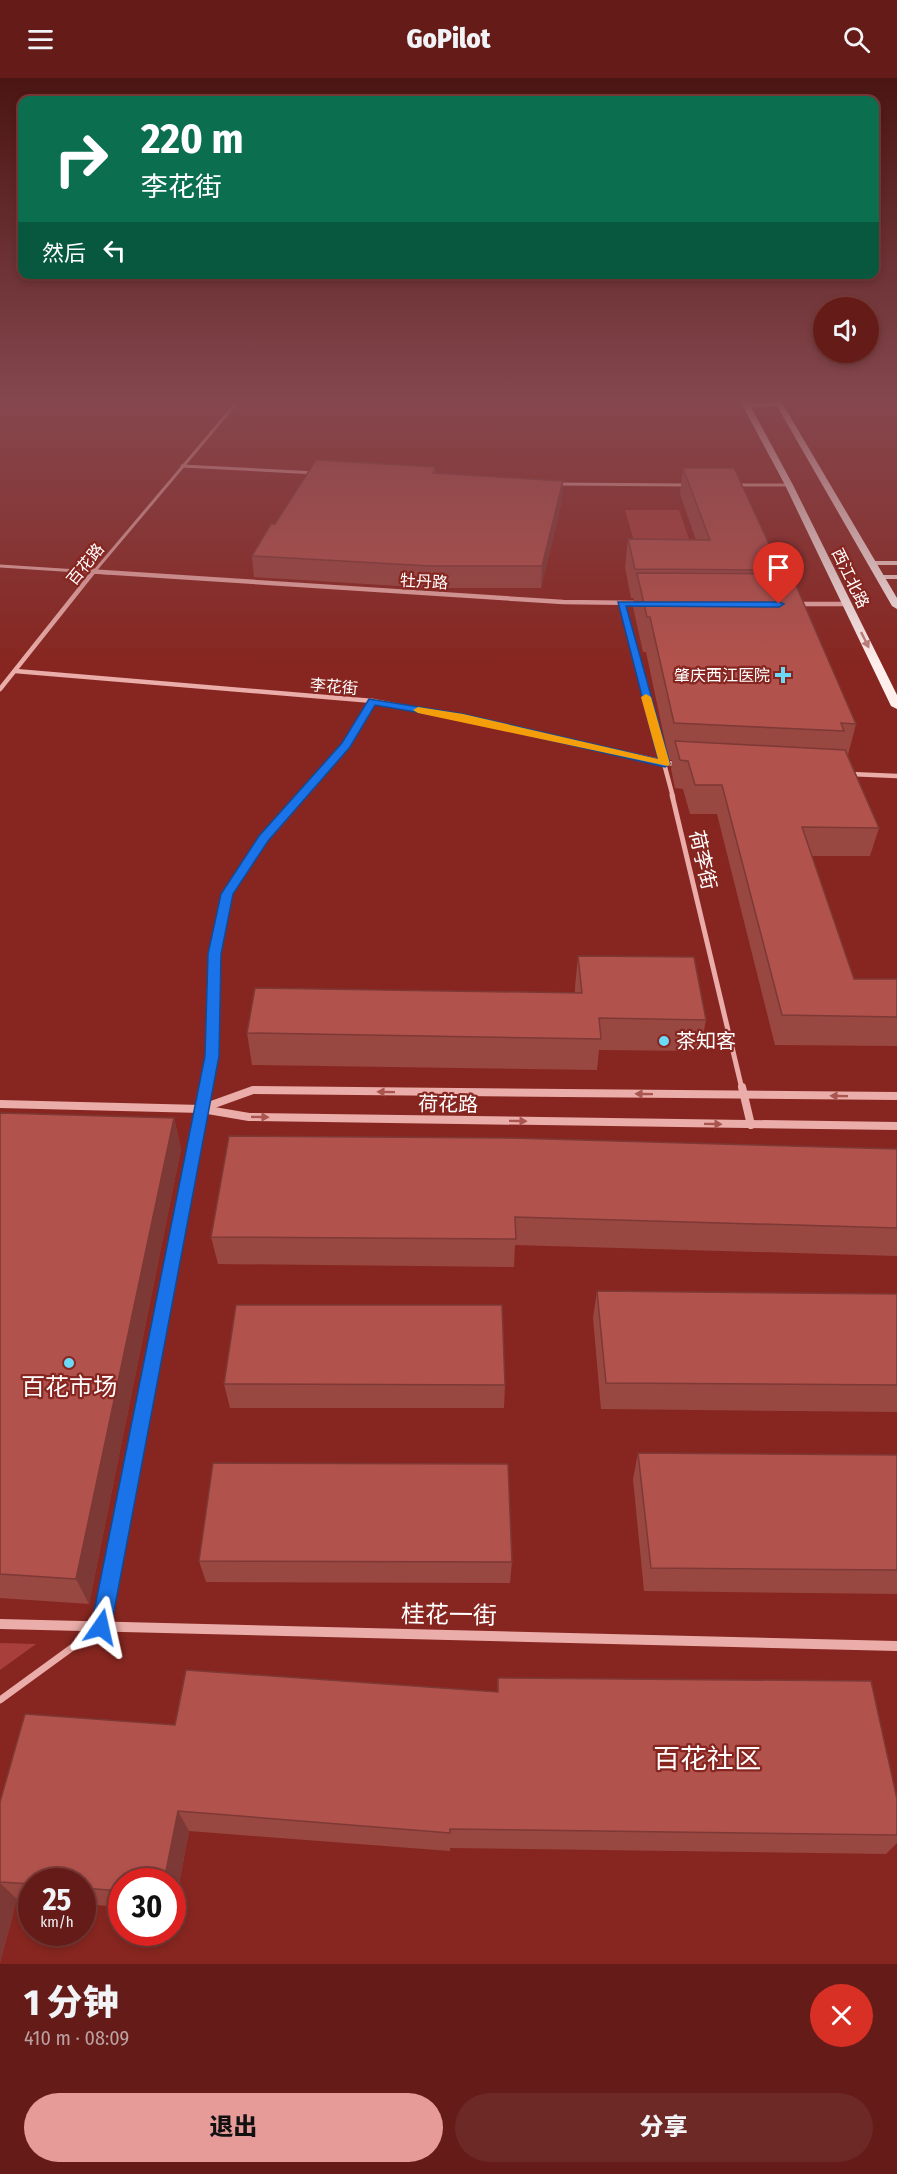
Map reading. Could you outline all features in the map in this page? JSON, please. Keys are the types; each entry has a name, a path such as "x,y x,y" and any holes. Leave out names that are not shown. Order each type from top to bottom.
{"main road":[{"name":"西江北路","path":"791,489 897,706"},
{"name":"西江北路","path":"829,489 897,606"}],"street":[{"name":"百花路","path":"0,689 162,489"},
{"path":"872,563 897,563"},
{"name":"牡丹路","path":"0,567 645,603"},
{"path":"880,577 897,577"},
{"name":"荷李街","path":"621,603 665,764 751,1125"},
{"path":"788,604 847,604"},
{"name":"李花街","path":"15,671 373,701 463,717 665,764 688,765"},
{"path":"101,1627 212,1056 214,954 227,894 263,839 346,745 373,701"},
{"path":"839,773 897,776"},
{"path":"202,1108 253,1090 897,1096"},
{"name":"荷花路","path":"0,1104 202,1108 249,1117 897,1126"},
{"name":"桂花一街","path":"0,1624 897,1646"}],"lane":[{"path":"0,1701 101,1627"}],"shaded area":[{"path":"625,510 679,510 692,548 636,548"},
{"path":"0,1643 36,1644 0,1670"}],"building":[{"path":"297,489 561,489 542,566 430,566 252,556 271,524 275,524"},
{"path":"691,489 744,489 781,570 635,569 628,539 710,540"},
{"path":"637,573 791,574 856,724 841,723 844,731 674,723 650,617 647,617"},
{"path":"675,741 845,750 879,828 802,827 854,979 897,979 897,1017 782,1015 722,785 695,785 688,761 680,760"},
{"path":"578,956 694,957 706,1020 599,1018 601,1039 247,1033 255,988 582,993"},
{"name":"百花市场","path":"0,1113 174,1118 76,1579 0,1574"},
{"path":"229,1136 511,1138 897,1149 897,1228 515,1217 516,1239 211,1237"},
{"path":"597,1291 897,1294 897,1385 606,1383"},
{"path":"236,1305 502,1305 505,1385 224,1384"},
{"path":"638,1453 897,1455 897,1570 651,1568"},
{"path":"213,1463 508,1464 512,1562 199,1561"},
{"path":"186,1670 498,1692 498,1678 871,1681 897,1799 897,1835 450,1829 450,1833 178,1811 167,1868 108,1868 108,1890 96,1889 96,1868 18,1868 18,1883 0,1882 0,1802 25,1714 175,1725"}],"slow traffic":[{"path":"418,710 463,717 665,764 646,697"}],"place":[{"name":"肇庆西江医院","path":"783,675"},
{"name":"茶知客","path":"664,1041"},
{"name":"百花市场","path":"69,1363"}],"district":[{"name":"百花社区","path":"707,1759"}],"route":[{"path":"101,1627 212,1056 214,954 218,934 227,894 263,839 314,784 346,745 373,701 463,717 665,764 621,603 779,604"}]}
